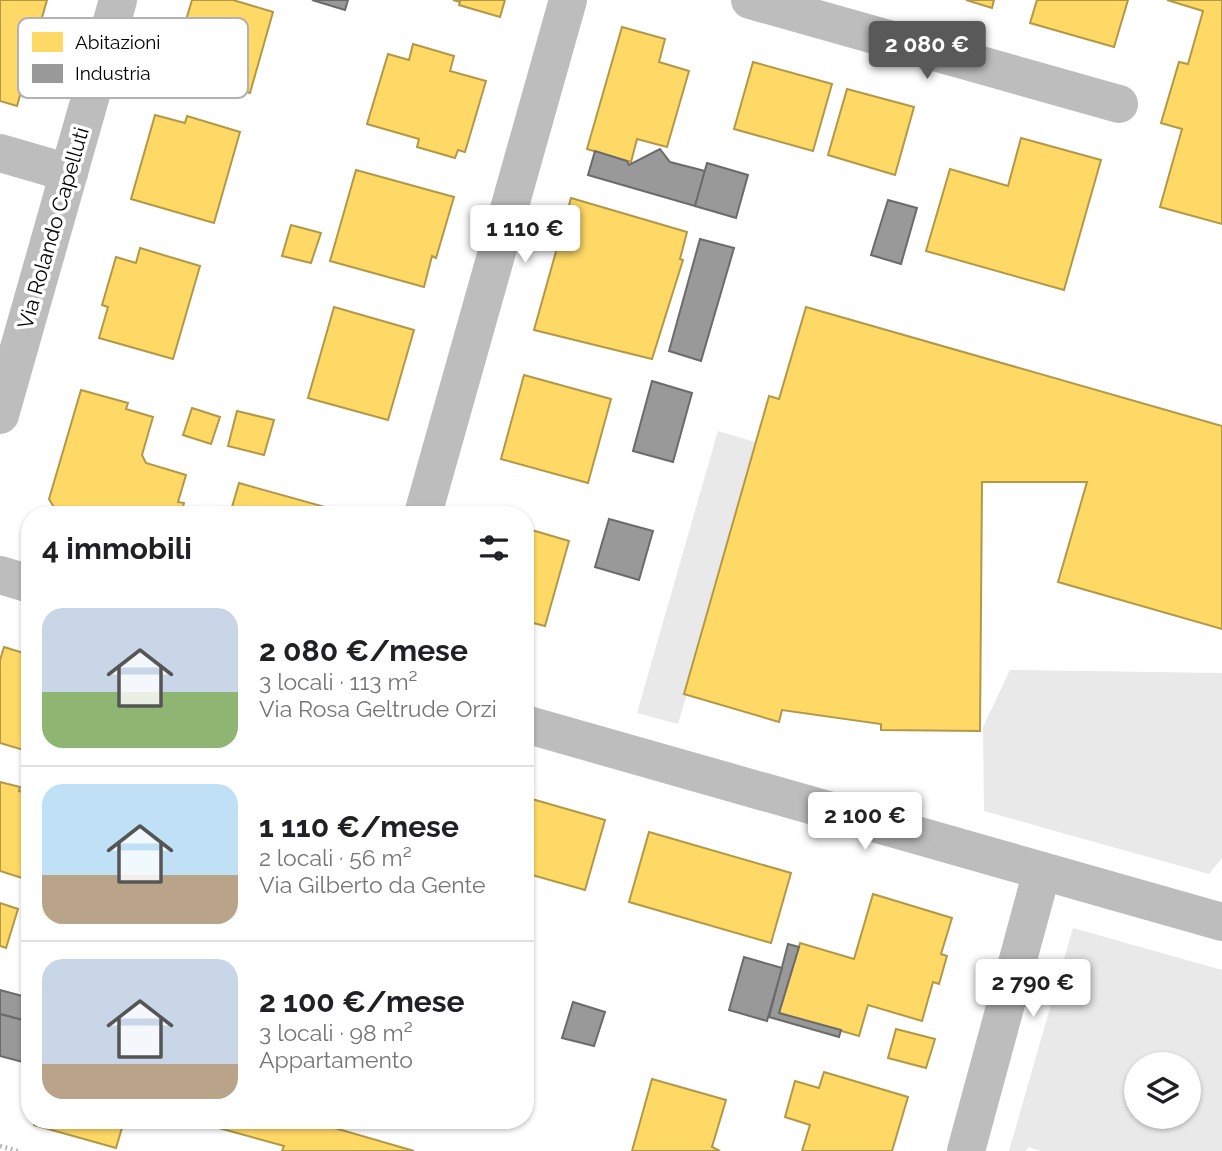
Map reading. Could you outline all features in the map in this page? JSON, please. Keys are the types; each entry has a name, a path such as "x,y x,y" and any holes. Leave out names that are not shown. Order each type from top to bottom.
{"street":[{"name":"Via Rolando Capelluti","path":"113,18 118,0"},
{"path":"426,506 568,0"},
{"path":"750,0 1119,104"},
{"name":"Via Rolando Capelluti","path":"0,415 90,98"},
{"path":"0,153 69,173"},
{"path":"0,575 21,581"},
{"path":"534,727 1222,922"},
{"path":"966,1151 1042,871"}],"path":[{"path":"0,1146 18,1151"}],"shaded area":[{"path":"718,431 755,442 684,693 687,694 678,724 637,713"},
{"path":"1010,670 1222,673 1222,858 1209,874 984,811 983,727"},
{"path":"1073,928 1222,970 1222,1151 1041,1151 1028,1147 1026,1151 1009,1151"}],"building: Abitazioni":[{"path":"0,0 47,0 42,18 18,18 19,98 17,106 0,101"},
{"path":"192,0 233,0 273,12 250,93 248,18 187,18"},
{"path":"453,0 505,0 500,17 459,5 460,2"},
{"path":"966,0 994,0 992,8"},
{"path":"1037,0 1128,0 1114,47 1030,23"},
{"path":"1167,0 1222,0 1222,224 1160,207 1182,129 1161,123 1179,62 1188,64 1203,11"},
{"path":"622,27 665,39 659,62 689,71 667,147 637,139 631,162 587,149"},
{"path":"413,44 454,56 450,71 486,81 465,152 458,150 455,158 417,147 419,139 367,124 388,54 409,60"},
{"path":"753,62 832,84 813,151 734,129"},
{"path":"847,89 914,107 895,175 828,155"},
{"path":"155,115 185,123 187,116 240,132 214,223 131,199"},
{"path":"1021,138 1101,160 1064,290 926,251 950,169 1008,186"},
{"path":"356,170 454,197 436,258 432,256 424,287 330,261"},
{"path":"571,198 687,232 680,259 683,260 652,359 534,330"},
{"path":"291,225 321,233 311,263 282,256"},
{"path":"140,248 200,266 173,359 99,338 108,307 102,305 116,257 136,263"},
{"path":"334,307 414,330 388,420 308,398"},
{"path":"806,307 1222,426 1222,629 1058,582 1087,482 982,482 980,731 881,730 881,724 782,710 779,722 684,694 769,396 779,399"},
{"path":"524,375 611,399 588,483 501,459"},
{"path":"81,390 128,403 126,409 153,417 142,455 146,463 186,475 178,502 184,503 183,506 53,506 49,499"},
{"path":"192,408 220,417 211,444 183,435"},
{"path":"237,411 274,420 264,455 228,446"},
{"path":"239,483 321,506 232,506"},
{"path":"534,531 569,541 545,626 534,623"},
{"path":"4,647 21,652 21,749 0,743 0,660"},
{"path":"0,782 20,787 21,792 21,878 0,871"},
{"path":"534,800 605,820 585,890 534,876"},
{"path":"649,832 791,873 771,943 629,902"},
{"path":"873,894 952,918 941,954 947,956 939,984 933,982 922,1021 868,1005 859,1036 779,1013 800,943 854,959"},
{"path":"0,903 18,909 6,948 0,946"},
{"path":"896,1029 935,1039 926,1068 888,1058"},
{"path":"824,1072 908,1097 892,1151 802,1151 810,1125 785,1117 795,1081 819,1088"},
{"path":"652,1079 726,1100 712,1147 720,1151 632,1151"},
{"path":"48,1129 122,1129 116,1148"},
{"path":"223,1129 338,1129 414,1151 282,1151 284,1146"}],"building: Industria":[{"path":"312,0 348,0 345,10"},
{"path":"660,149 670,162 705,171 695,206 588,175 595,151 627,161 629,165"},
{"path":"707,163 748,175 736,218 695,206"},
{"path":"888,200 917,208 901,264 871,255"},
{"path":"700,239 734,248 701,361 669,351"},
{"path":"652,381 692,393 673,462 633,451"},
{"path":"609,519 653,531 639,580 595,567"},
{"path":"788,944 799,947 779,1013 841,1030 839,1037 769,1017"},
{"path":"744,957 782,968 767,1021 729,1010"},
{"path":"0,990 21,996 21,1020 0,1014"},
{"path":"573,1002 605,1012 594,1046 562,1038"},
{"path":"0,1014 21,1020 21,1061 0,1056"}]}
